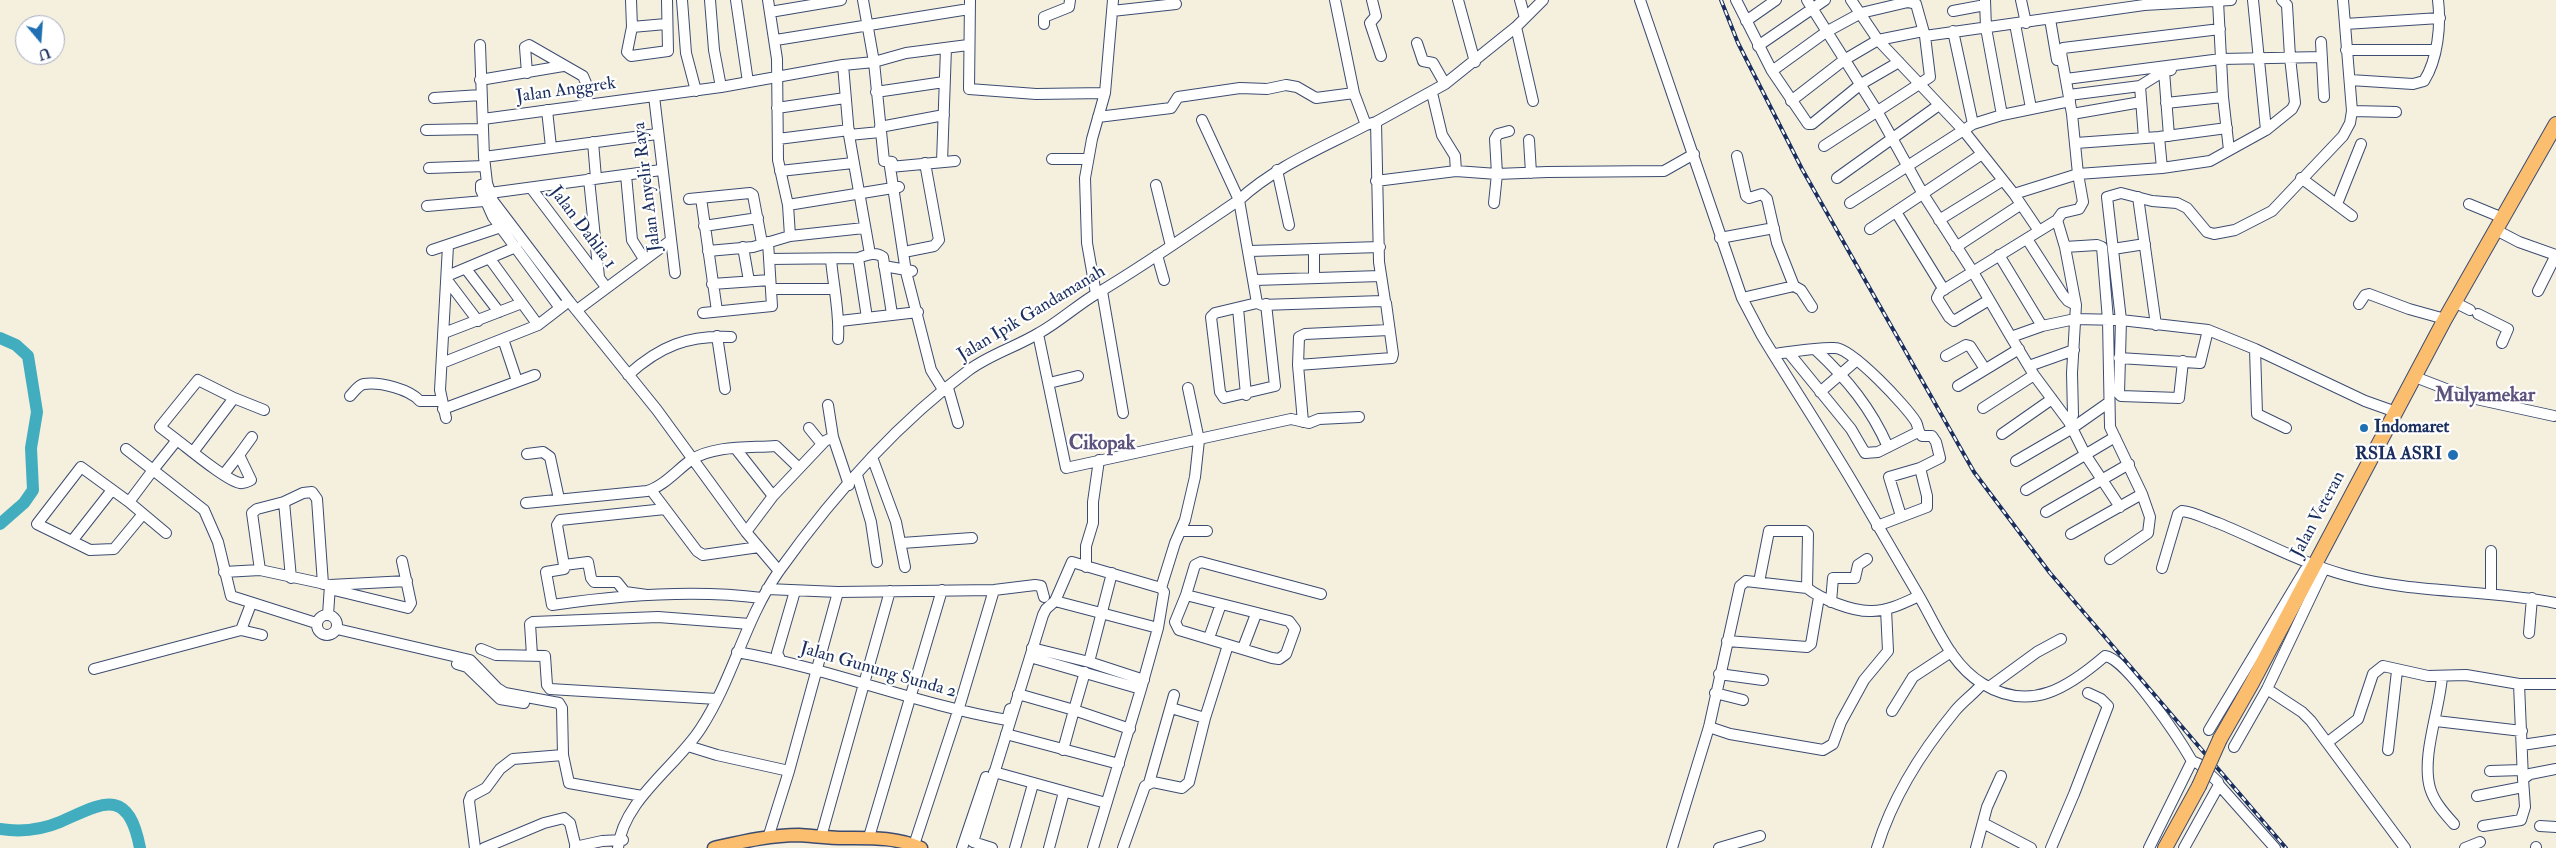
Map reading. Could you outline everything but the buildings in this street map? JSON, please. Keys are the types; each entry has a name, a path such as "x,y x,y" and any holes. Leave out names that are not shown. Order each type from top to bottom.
{"highway":[{"name":"Jalan Veteran","path":"2165,848 2199,786 2220,739 2316,566 2445,319 2456,303 2556,124"}],"main road":[{"path":"714,848 743,845 768,838 797,835 869,837 918,846"}],"street":[{"path":"631,0 632,27 627,52 631,56 668,51 667,0"},
{"path":"682,0 686,53 696,91"},
{"path":"710,0 714,50 721,87"},
{"path":"736,0 748,82"},
{"path":"768,0 776,40 780,171 788,205 790,236"},
{"path":"770,12 842,0"},
{"path":"863,0 874,62 884,161 893,165 955,161"},
{"path":"1044,24 1044,17 1069,7 1070,0"},
{"path":"1113,0 1105,93 1098,116 1085,178 1085,222 1123,413"},
{"path":"1298,365 1392,358 1393,354 1389,330 1390,317 1380,276 1380,247 1371,124 1354,93 1335,0"},
{"path":"1372,0 1376,16 1370,23 1381,56"},
{"path":"1458,0 1475,62"},
{"path":"1520,0 1525,18"},
{"name":"Jalan Ipik Gandamanah","path":"621,841 642,796 688,746 718,700 737,652 764,593 872,457 946,390 985,359 1038,334 1239,200 1277,170 1432,93 1446,84 1516,27 1543,0"},
{"path":"1640,0 1742,298 1773,354 1919,596 1943,642 1985,685 2018,696 2047,694 2070,684 2105,656 2112,656 2160,712 2192,761 2199,764 2216,778 2219,785 2275,848"},
{"path":"1736,0 1772,71 1806,123 1812,124 1861,84 1899,62"},
{"path":"1746,22 1776,0"},
{"path":"1758,46 1810,4 1824,0"},
{"path":"1850,0 1861,13 1878,40 1964,131 2014,194 2039,231"},
{"path":"2021,0 2020,23 2031,108"},
{"path":"1791,101 1844,60 1878,40 2050,19 2119,4 2144,5 2231,0"},
{"path":"2253,0 2266,130"},
{"path":"2014,194 2078,174 2162,168 2204,162 2266,130 2294,106 2287,6 2282,0"},
{"path":"2183,361 2179,398 2121,396 2118,391 2121,320 2107,197 2121,193 2152,201 2177,203 2187,208 2207,232 2214,234 2241,228 2267,215 2343,136 2350,123 2352,111 2346,50 2344,0"},
{"path":"2350,80 2419,84 2427,76 2435,50 2440,18 2438,0"},
{"path":"2218,1 2223,97 2229,150"},
{"path":"1772,71 1826,32 1861,13 1914,2 1924,33 1931,75 1824,146"},
{"path":"1952,11 1985,3 1986,28 2002,115"},
{"path":"1112,11 1176,4"},
{"path":"1810,4 1826,32 1861,84 1923,194 1973,272 2011,337 2070,426 2085,454 2120,507"},
{"path":"776,40 970,5 967,86 972,90 1042,94 1105,93"},
{"path":"2345,24 2440,18"},
{"path":"1989,300 1954,321 1948,317 1937,298 1944,290 1999,254 2057,220 2062,213 2082,206 2083,199 2078,174 2072,114 2050,19"},
{"path":"632,27 666,24"},
{"path":"1516,27 1533,101"},
{"path":"2068,100 2061,52 2065,46 2220,30"},
{"path":"1953,31 1973,124"},
{"path":"2321,42 2324,97"},
{"path":"1417,43 1423,61 1433,63 1446,84"},
{"path":"480,45 480,80 487,192 516,247 560,308"},
{"path":"527,73 524,47 526,45 585,79 587,104"},
{"name":"Jalan Anggrek","path":"426,130 483,124 547,110 587,104 696,91 843,65 874,62 891,56 968,45"},
{"path":"942,162 946,48"},
{"path":"2346,50 2435,50"},
{"path":"2066,79 2258,57 2322,57"},
{"path":"1850,203 1973,124 2031,108 2140,86 2164,71 2221,61"},
{"path":"843,65 853,163 870,254"},
{"path":"480,80 563,66"},
{"path":"2162,168 2166,103 2164,71"},
{"path":"876,92 944,82"},
{"path":"1098,116 1154,114 1173,107 1178,97 1240,88 1267,88 1293,85 1316,98 1354,93"},
{"path":"2140,86 2144,138"},
{"path":"1432,93 1442,135 1454,151 1456,171"},
{"path":"434,98 481,95"},
{"name":"Jalan Anyelir Raya","path":"654,96 661,170 675,273"},
{"path":"2166,103 2223,97"},
{"path":"777,108 845,98"},
{"path":"2072,114 2140,102"},
{"path":"1837,178 1938,105"},
{"path":"547,110 551,147"},
{"path":"2352,111 2396,112"},
{"path":"778,139 880,129 944,115"},
{"path":"1202,120 1239,200 1255,280 1262,304 1275,385 1272,388 1227,399 1221,396 1211,320 1215,313 1262,304 1385,301"},
{"path":"2076,143 2144,138 2227,128"},
{"path":"1494,202 1497,174 1495,139 1498,134 1509,131"},
{"path":"429,168 484,162 551,147 657,134"},
{"path":"1529,140 1532,173"},
{"path":"593,142 592,179 599,277"},
{"path":"2336,204 2361,144"},
{"path":"1376,181 1456,171 1497,174 1664,171 1694,154"},
{"path":"1870,229 1982,154"},
{"path":"1737,156 1746,196 1749,198 1764,196 1794,286 1801,290 1812,308"},
{"path":"1052,159 1088,159"},
{"path":"780,171 853,163"},
{"path":"909,251 934,246 939,240 925,163"},
{"path":"893,165 909,273 931,370 946,390 958,423"},
{"path":"427,206 487,192 531,188 661,170"},
{"path":"1277,170 1289,225"},
{"path":"626,175 632,240 644,258"},
{"path":"2301,178 2352,216"},
{"path":"1939,220 2002,181"},
{"path":"1156,185 1171,246"},
{"name":"Jalan Dahlia 1","path":"531,188 606,287"},
{"path":"788,205 897,188"},
{"path":"689,199 750,193 753,196 769,259 772,304 769,307 703,313"},
{"path":"2138,197 2156,325"},
{"path":"701,198 717,311"},
{"path":"2469,204 2503,218"},
{"path":"1956,247 2020,205"},
{"path":"1896,212 1944,290"},
{"path":"704,226 758,218"},
{"path":"2057,220 2065,247 2076,305 2074,415 2070,426"},
{"path":"432,250 506,226"},
{"path":"506,226 577,310 628,375 756,547 778,573"},
{"path":"708,252 753,247 790,236 864,228"},
{"path":"1720,238 1774,228"},
{"path":"903,230 909,251 909,273"},
{"path":"2496,230 2519,242 2556,255 2538,291"},
{"path":"2027,239 2063,295 2068,301 2076,305"},
{"path":"577,310 644,258 670,241"},
{"path":"2113,249 2145,244"},
{"path":"2065,247 2094,245 2102,247 2108,320 2108,403 2110,426 2129,464 2149,512 2148,532 2110,559"},
{"path":"444,409 442,363 448,246"},
{"path":"447,278 516,247"},
{"path":"743,247 749,281"},
{"path":"1250,251 1380,247"},
{"path":"1314,249 1314,278"},
{"path":"769,259 858,258 870,254 883,257 892,314"},
{"path":"1999,254 2042,326"},
{"path":"1157,255 1164,280"},
{"path":"831,258 840,321 838,339"},
{"path":"858,258 866,318"},
{"path":"490,259 538,326"},
{"path":"884,266 909,273"},
{"path":"466,269 499,312"},
{"path":"1255,280 1380,276"},
{"path":"447,278 478,321"},
{"path":"712,284 749,281 770,285 834,289"},
{"path":"1742,298 1794,286"},
{"path":"2359,304 2365,295 2369,294 2409,309 2445,319"},
{"path":"442,363 538,326 569,302"},
{"path":"444,332 478,321 522,303"},
{"path":"2456,303 2508,330 2502,343"},
{"path":"1238,308 1246,394"},
{"path":"840,321 918,312"},
{"path":"2011,337 2042,326 2075,319 2121,320 2208,330 2255,349 2365,401 2396,412"},
{"path":"1303,422 1297,340 1305,334 1389,330"},
{"path":"2119,358 2196,363 2202,361 2208,330"},
{"path":"1038,334 1066,468 1291,419 1309,423 1319,419 1359,417"},
{"path":"628,375 673,343 716,336 731,337"},
{"path":"716,336 725,389"},
{"path":"503,339 517,382"},
{"path":"1946,356 1968,345 1972,347 1985,369"},
{"path":"1773,354 1838,348 1857,360 1891,393 1916,422 1918,432 1922,436 1932,436 1941,456 1938,460 1920,468 1890,477 1901,516"},
{"path":"1958,386 2019,349"},
{"path":"2255,349 2256,412 2286,428"},
{"path":"1816,350 1842,374 1868,408 1888,448"},
{"path":"1983,408 2032,371 2074,350"},
{"path":"1789,352 1851,429 1865,452 1878,452 1918,432"},
{"path":"1820,392 1857,360"},
{"path":"350,396 358,386 365,384 393,388 415,396 420,401 444,409 535,376"},
{"path":"1049,383 1078,376"},
{"path":"2416,377 2467,397 2554,416"},
{"path":"239,455 251,480 246,483 238,483 224,474 160,427 198,380 264,410"},
{"path":"1161,588 1190,502 1199,440 1188,388"},
{"path":"194,452 234,398"},
{"path":"2002,434 2052,400"},
{"path":"2016,461 2108,403"},
{"path":"828,405 833,436 849,485"},
{"path":"809,428 822,444"},
{"path":"746,532 773,496 822,444 833,436"},
{"path":"224,474 252,437"},
{"path":"2026,490 2115,437"},
{"path":"129,502 177,440"},
{"path":"526,503 638,493 652,490 692,460 716,450 776,446 799,468"},
{"path":"126,449 204,510 218,542 231,596 251,604 316,623 322,634 335,632 470,660 503,696 560,703 562,708 563,755 567,781 572,785 642,796"},
{"path":"736,449 773,496"},
{"path":"527,454 543,452 550,457 559,499"},
{"path":"872,457 902,543 905,567"},
{"path":"1086,567 1086,546 1093,522 1093,502 1098,460"},
{"path":"2046,512 2129,464"},
{"path":"143,514 114,549 90,550 37,524 81,467 129,502 166,533"},
{"path":"1877,526 1901,516 1922,511 1927,507 1927,496 1920,468"},
{"path":"857,475 871,522 877,562"},
{"path":"72,541 112,490"},
{"path":"652,490 697,551 703,555 756,547"},
{"path":"260,570 252,513 257,509 284,502 303,493 312,492 316,496 328,586 328,615"},
{"path":"2072,534 2142,494"},
{"path":"284,502 291,578"},
{"path":"665,509 560,520 557,525 564,569 546,572 552,605 647,595 795,591 994,590 1035,585 1041,586 1044,597"},
{"path":"2162,568 2178,514 2182,511 2238,531 2316,566 2393,587 2491,593 2556,603"},
{"path":"1181,531 1207,531"},
{"path":"1758,582 1769,531 1805,531 1808,534 1808,588"},
{"path":"902,543 972,538"},
{"path":"2491,551 2491,593"},
{"path":"1830,602 1833,578 1856,578 1858,566 1867,559"},
{"path":"224,572 260,570 408,608 411,603 402,561"},
{"path":"962,848 1046,609 1055,602 1072,562 1161,588 1164,592 1158,628 1130,729 1093,848"},
{"path":"1186,596 1288,621 1294,626 1287,651 1279,659 1179,630 1176,627 1175,622 1186,596 1195,565 1200,562 1321,594"},
{"path":"564,565 588,563 591,578 594,582 617,582 625,592 647,595"},
{"path":"2234,747 2267,689 2316,566"},
{"path":"2209,730 2316,566"},
{"path":"1063,750 1112,574"},
{"path":"328,586 407,581"},
{"path":"1672,848 1708,727 1740,586 1746,581 1808,588 1819,597 1830,602 1867,611 1886,609 1919,596"},
{"path":"869,837 942,590"},
{"path":"918,846 994,590"},
{"name":"Jalan Gunung Sunda 2","path":"795,591 777,653 780,659 958,711 1007,720"},
{"path":"821,836 890,591"},
{"path":"768,838 789,771 838,592"},
{"path":"1727,641 1807,647 1811,644 1819,597"},
{"path":"2529,633 2532,598"},
{"path":"1055,602 1158,628"},
{"path":"241,630 251,604"},
{"path":"1209,638 1220,604"},
{"path":"1708,727 1776,743 1823,750 1829,748 1834,744 1841,722 1864,680 1888,651 1886,609"},
{"path":"1243,648 1256,614"},
{"path":"316,623 319,617 328,615 335,618 335,632"},
{"path":"532,656 530,623 533,622 658,618 750,624"},
{"path":"94,669 241,630 262,635"},
{"path":"1877,848 1890,813 1921,758 1955,711 1985,685 2061,639"},
{"path":"1149,783 1153,782 1175,788 1186,786 1228,645"},
{"path":"481,649 496,655 546,657 547,685 550,689 718,700"},
{"path":"737,652 780,659"},
{"path":"1031,652 1142,684"},
{"path":"1892,711 1913,677 1951,652"},
{"path":"2328,742 2358,719 2373,674 2383,666 2397,671 2442,676 2478,677 2520,684 2556,684"},
{"path":"2388,750 2397,671"},
{"path":"1719,674 1764,680"},
{"path":"2442,676 2428,765 2430,789 2440,807 2454,824"},
{"path":"2483,826 2521,820 2525,807 2520,684"},
{"path":"2267,689 2302,712 2328,742 2405,848"},
{"path":"1017,692 1130,729"},
{"path":"992,848 973,842 1017,692"},
{"path":"1715,693 1743,700"},
{"path":"2051,848 2108,706 2101,698 2088,693"},
{"path":"1123,848 1143,788 1149,783 1174,695"},
{"path":"1171,708 1205,718"},
{"path":"2436,721 2480,728 2522,731"},
{"path":"1006,734 1119,764"},
{"path":"2522,745 2556,740"},
{"path":"688,746 717,755 789,771"},
{"path":"475,848 469,801 472,794 486,788 500,769 512,759 563,755"},
{"path":"2149,848 2192,761"},
{"path":"2477,796 2523,779 2530,774 2556,769"},
{"path":"2490,771 2523,779"},
{"path":"994,772 1106,803"},
{"path":"1976,848 1983,823 2001,776"},
{"path":"1014,848 1033,784"},
{"path":"2184,848 2219,785"},
{"path":"1049,848 1064,792"},
{"path":"484,848 502,844 564,818 570,823 576,848 602,841 621,841"},
{"path":"1983,823 2031,848"},
{"path":"2540,826 2556,827"},
{"path":"1719,848 1760,836"},
{"path":"2465,848 2480,842"}],"waterway":[{"path":"0,338 16,345 28,356 37,412 31,448 33,490 24,503 0,524"},
{"path":"0,829 38,829 60,822 89,809 112,805 121,808 128,815 135,828 140,848"}],"railway":[{"path":"1721,0 1738,43 1802,169 1974,472 2050,573 2286,848"}],"place":[{"name":"Indomaret","path":"2364,428"},
{"name":"RSIA ASRI","path":"2453,455"}],"district":[{"name":"Mulyamekar","path":"2485,397"},
{"name":"Cikopak","path":"1102,445"}]}
